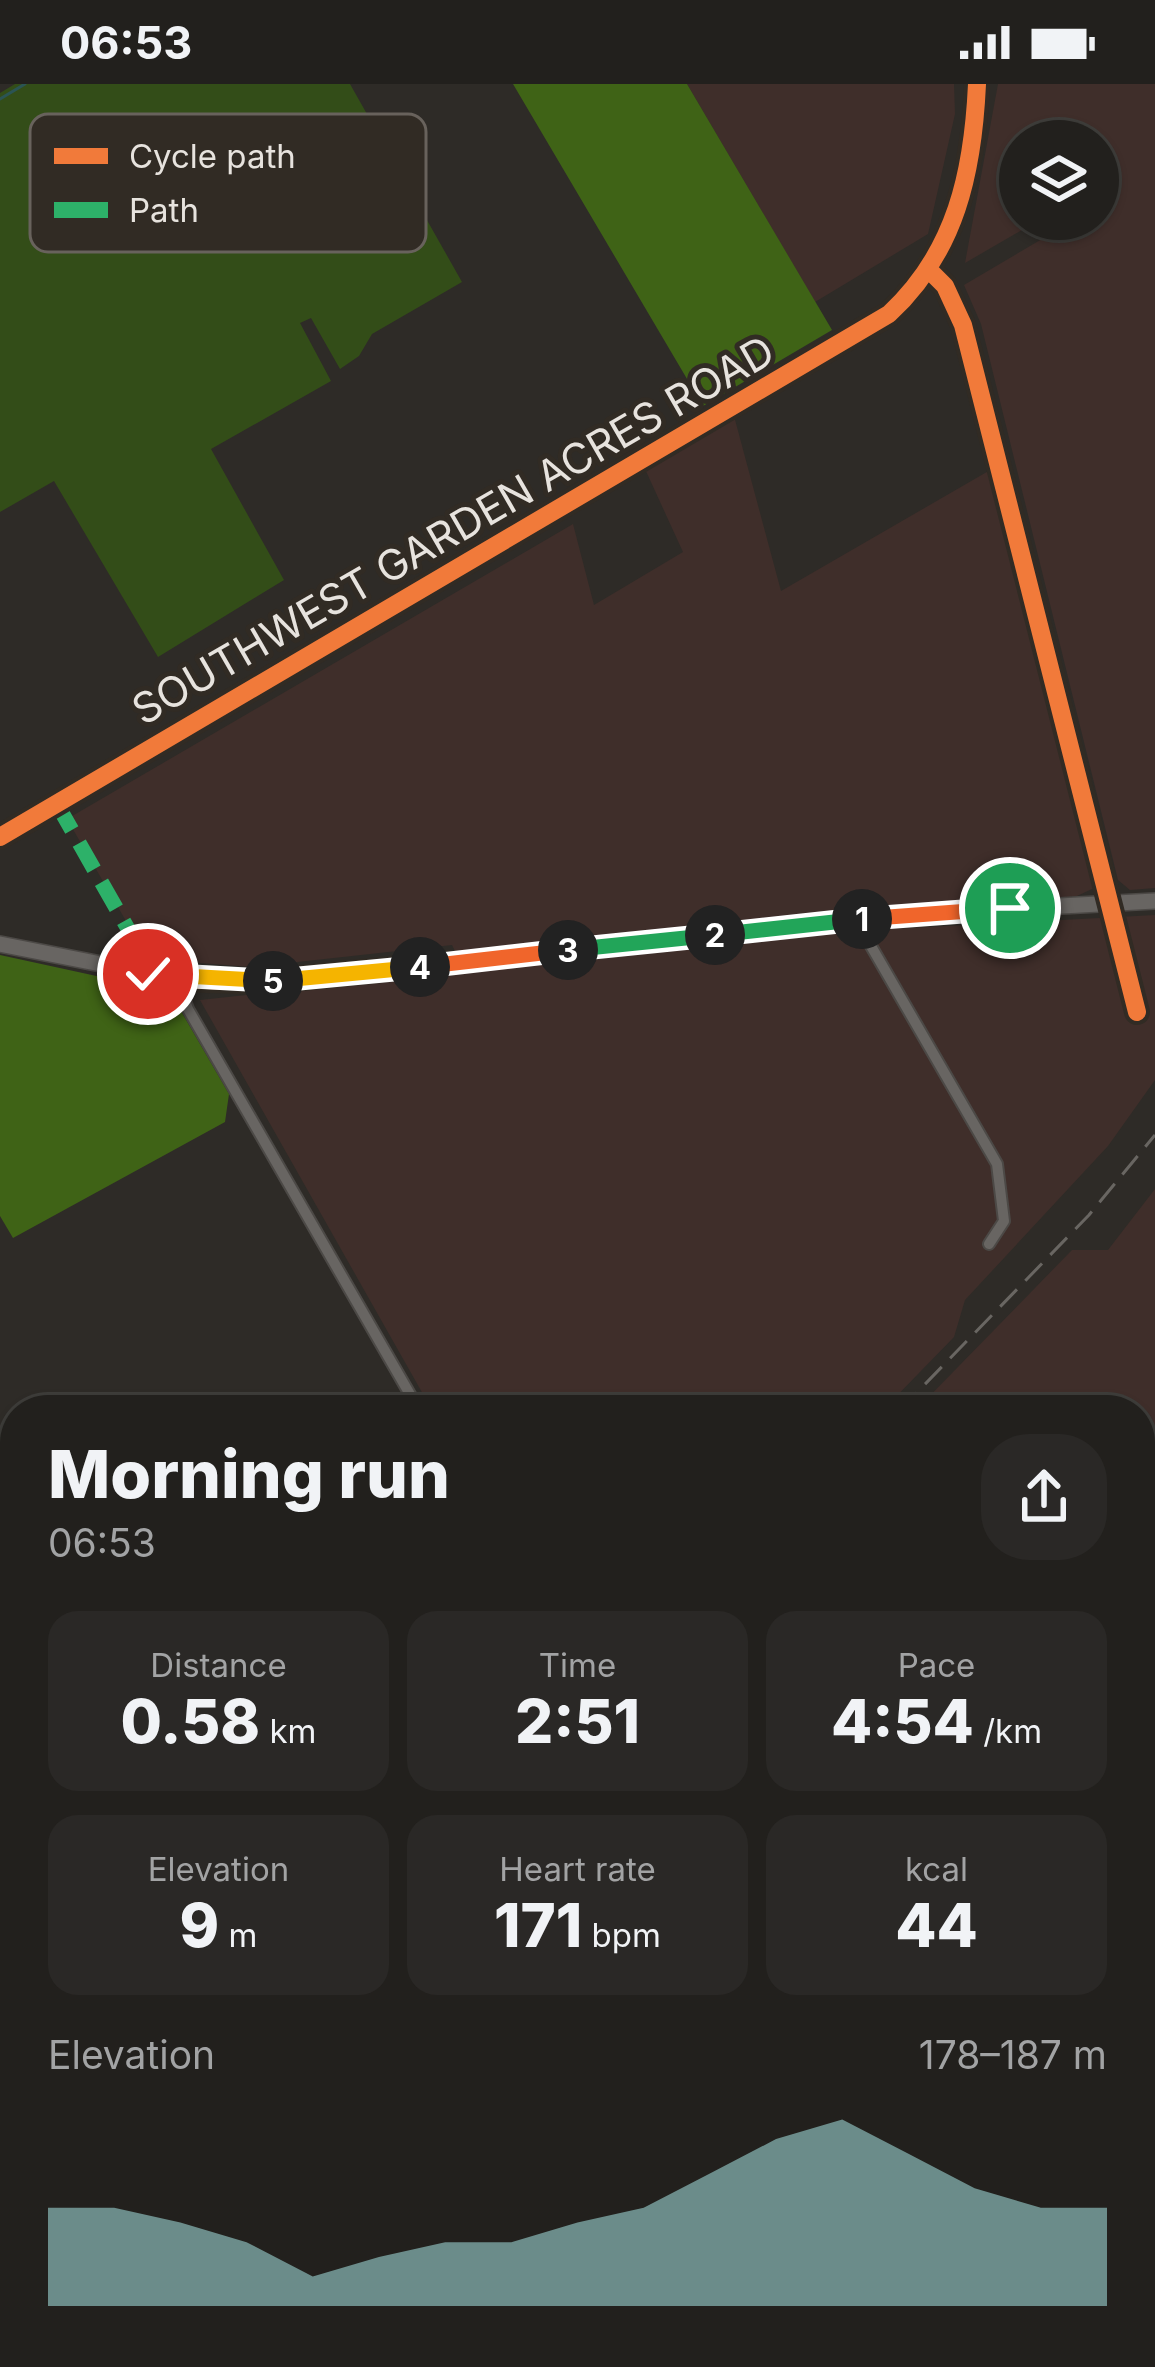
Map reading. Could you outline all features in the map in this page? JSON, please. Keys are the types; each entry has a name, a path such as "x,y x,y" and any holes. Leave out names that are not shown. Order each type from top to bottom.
{"main road":[{"path":"977,84 960,206 929,270 945,286 963,325 1113,903"},
{"path":"0,944 177,979 318,977 856,920 1155,902"}],"street":[{"name":"SOUTHWEST GARDEN ACRES ROAD","path":"0,837 863,332 909,295 929,270"},
{"path":"1113,903 1137,1012"},
{"path":"856,920 997,1165 1004,1220 989,1244"},
{"path":"177,979 188,1009 410,1395"}],"shaded area":[{"path":"687,84 954,84 955,114 928,234 815,302"},
{"path":"998,84 1155,84 1155,888 1130,890 1118,880 981,324 964,285 1040,240 1119,240 1119,120 999,120 999,240 1005,240 965,263"},
{"path":"734,416 781,591 992,469 1097,877 1094,888 1077,896 455,951 452,945 252,967 148,959 67,819 573,524 594,605 683,552 645,469"},
{"path":"1155,915 1155,1080 1108,1146 965,1300 954,1337 898,1395 424,1395 200,1000 835,932"},
{"path":"1155,1189 1155,1395 931,1395 1072,1250 1108,1250"}],"green space":[{"path":"15,84 350,84 367,114 30,114 30,252 426,252 426,218 462,282 372,334 359,356 340,369 311,318 300,323 331,381 211,449 284,580 158,657 54,481 0,512 0,93"},
{"path":"513,84 687,84 832,330 703,406"},
{"path":"0,955 170,992 229,1094 225,1122 13,1238 0,1216"}],"waterway":[{"path":"0,99 25,84"}],"railway":[{"path":"915,1395 1089,1215 1155,1135"}],"marked path":[{"path":"57,804 144,957 148,974"}],"cycle path":[{"path":"0,837 889,314 930,264 957,209 971,148 977,84"},
{"path":"929,270 945,286 963,325 1137,1012"},
{"path":"177,979 263,982 449,963"}],"route":[{"path":"148,974 210,982 263,982 1010,908"}]}
